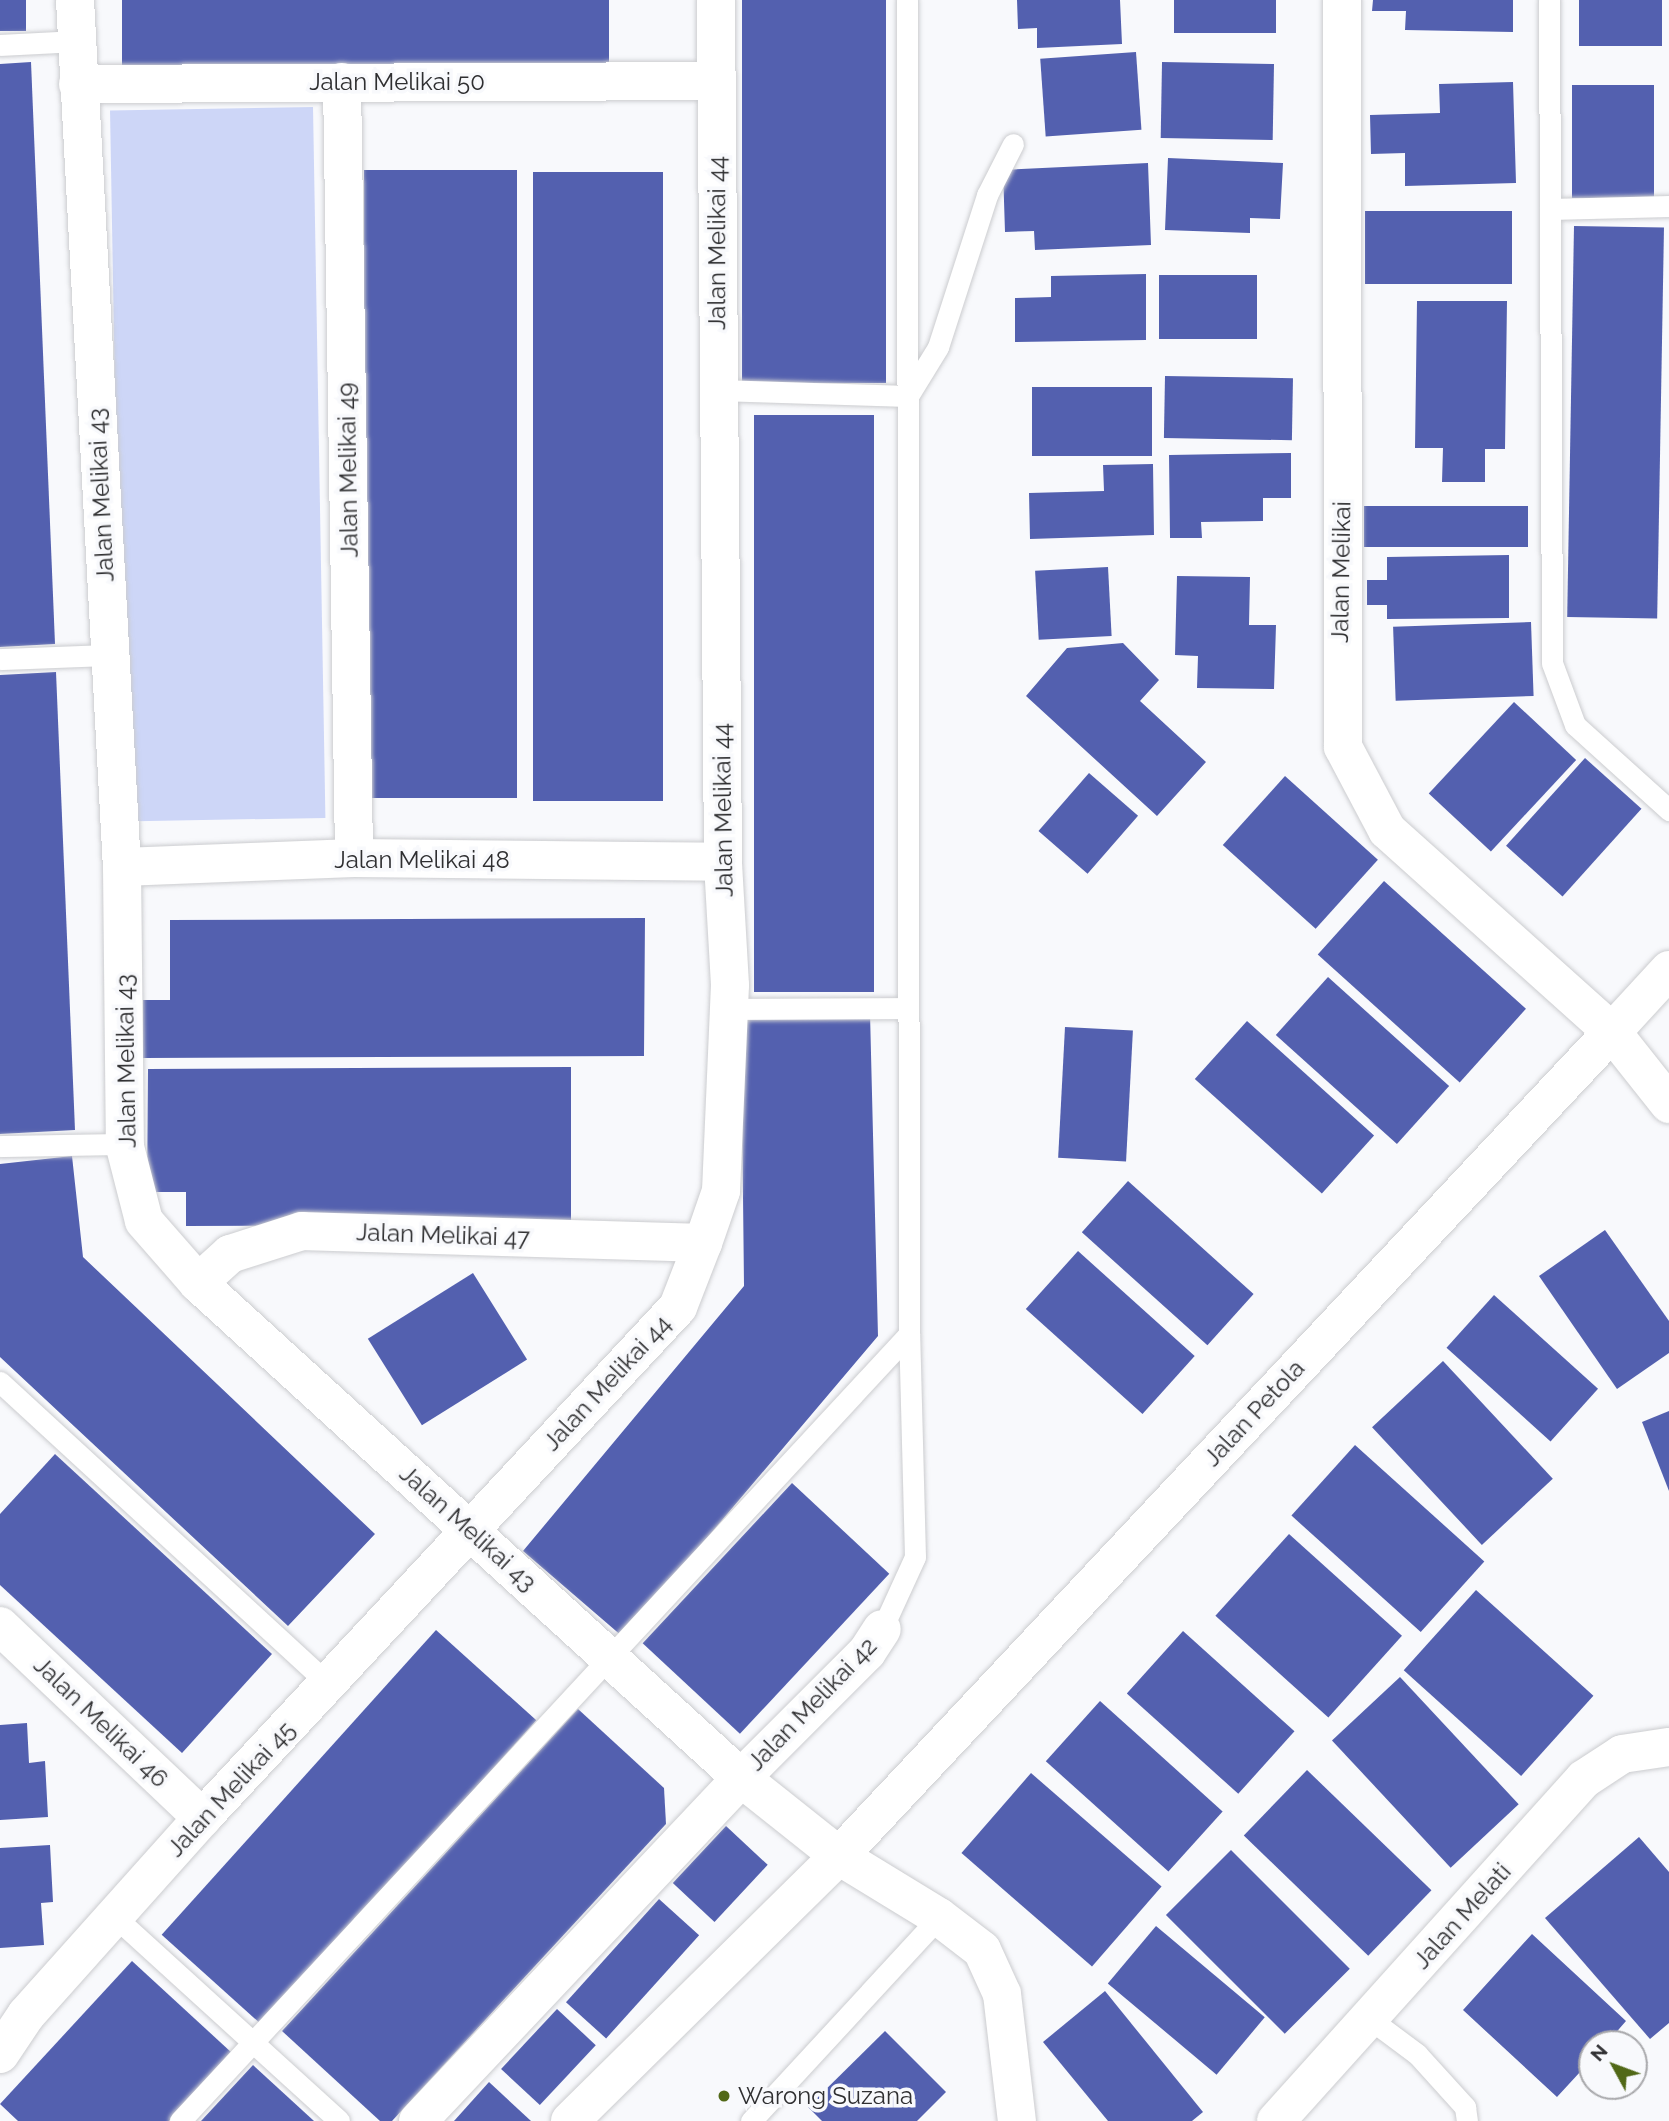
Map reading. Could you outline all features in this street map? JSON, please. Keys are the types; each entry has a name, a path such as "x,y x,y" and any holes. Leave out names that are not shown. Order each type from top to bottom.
{"street":[{"name":"Jalan Melikai 43","path":"75,0 122,867 125,1144 144,1222 198,1283 741,1778 839,1856 939,1917 982,1950 1002,1994 1017,2121"},
{"name":"Jalan Melikai 44","path":"470,1530 678,1307 704,1243 720,1191 729,1009 723,862 716,0"},
{"name":"Jalan Melikai","path":"1342,0 1343,747 1387,830 1612,1032 1669,1104"},
{"name":"Jalan Melikai 50","path":"78,84 716,81"},
{"name":"Jalan Melikai 49","path":"342,82 354,858"},
{"name":"Jalan Melikai 48","path":"122,867 354,858 723,862"},
{"name":"Jalan Petola","path":"570,2121 839,1856 1669,970"},
{"name":"Jalan Melikai 47","path":"198,1283 230,1254 302,1231 704,1243"},
{"name":"Jalan Melikai 45","path":"0,2054 26,2015 114,1916 470,1530"},
{"name":"Jalan Melikai 46","path":"0,1626 202,1818"},
{"name":"Jalan Melikai 42","path":"741,1778 867,1652 882,1629"},
{"name":"Jalan Melati","path":"1276,2121 1584,1779 1622,1754 1669,1747"},
{"path":"418,2121 741,1778"}],"lane":[{"path":"882,1629 915,1557 909,1334 906,0"},
{"path":"1549,0 1552,663 1575,725 1669,810"},
{"path":"0,45 77,41"},
{"path":"907,396 938,347 987,195 1013,144"},
{"path":"1550,209 1669,206"},
{"path":"718,390 907,396"},
{"path":"0,659 110,655"},
{"path":"729,1009 908,1007"},
{"path":"0,1146 125,1144"},
{"path":"180,2121 612,1659 909,1334"},
{"path":"0,1382 329,1685"},
{"path":"114,1916 340,2121"},
{"path":"751,2121 939,1917"},
{"path":"1370,2019 1417,2054 1465,2107 1467,2121"}],"shaded area":[{"path":"313,107 325,818 122,821 110,111"}],"building":[{"path":"0,0 26,0 26,31 0,31"},
{"path":"122,0 609,0 609,67 122,67"},
{"path":"742,0 886,0 886,383 742,383"},
{"path":"1017,0 1120,0 1122,44 1037,48 1037,28 1018,29"},
{"path":"1174,0 1276,0 1276,33 1174,33"},
{"path":"1373,0 1513,0 1513,32 1405,30 1406,11 1372,11"},
{"path":"1579,0 1662,0 1662,46 1579,46"},
{"path":"1136,52 1141,130 1046,137 1040,59"},
{"path":"31,62 55,644 0,647 0,64"},
{"path":"1162,62 1274,64 1273,140 1161,138"},
{"path":"1513,82 1516,183 1405,186 1405,153 1371,154 1370,115 1440,113 1439,84"},
{"path":"1572,85 1654,85 1654,198 1572,198"},
{"path":"1168,158 1283,163 1280,219 1250,218 1250,233 1165,230"},
{"path":"1148,163 1151,245 1035,250 1034,231 1005,232 1003,170"},
{"path":"364,170 517,170 517,798 364,798"},
{"path":"533,172 663,172 663,801 533,801"},
{"path":"1365,211 1512,211 1512,284 1365,284"},
{"path":"1574,226 1664,228 1657,619 1567,617"},
{"path":"1146,274 1146,340 1015,342 1015,298 1051,297 1051,276"},
{"path":"1159,275 1257,275 1257,339 1159,339"},
{"path":"1417,301 1507,301 1505,449 1485,449 1485,482 1442,482 1443,448 1415,448"},
{"path":"1165,376 1293,378 1292,440 1164,438"},
{"path":"1032,387 1152,387 1152,456 1032,456"},
{"path":"754,415 874,415 874,992 754,992"},
{"path":"1291,453 1291,498 1263,498 1263,521 1201,522 1202,538 1170,538 1169,455"},
{"path":"1153,464 1154,535 1030,539 1029,493 1104,491 1103,465"},
{"path":"1364,506 1528,506 1528,547 1364,547"},
{"path":"1509,555 1509,618 1387,619 1387,605 1367,605 1367,580 1387,580 1387,557"},
{"path":"1108,567 1112,636 1039,640 1035,571"},
{"path":"1177,576 1250,577 1249,625 1276,625 1274,689 1197,688 1198,656 1175,655"},
{"path":"1531,622 1534,696 1396,701 1393,627"},
{"path":"1123,643 1159,680 1140,701 1206,762 1157,816 1026,696 1067,648"},
{"path":"56,672 75,1130 0,1134 0,675"},
{"path":"1514,702 1576,760 1491,851 1429,793"},
{"path":"1585,758 1641,809 1563,897 1506,846"},
{"path":"1089,773 1138,816 1088,874 1038,831"},
{"path":"1285,776 1378,860 1316,929 1223,845"},
{"path":"1384,881 1526,1009 1460,1082 1318,955"},
{"path":"645,918 644,1056 143,1058 143,1000 170,1000 170,920"},
{"path":"1328,977 1449,1086 1397,1144 1276,1035"},
{"path":"870,1013 878,1336 623,1637 523,1551 744,1286 741,1016"},
{"path":"1247,1021 1374,1135 1322,1193 1195,1079"},
{"path":"1065,1027 1133,1031 1126,1161 1058,1158"},
{"path":"571,1067 571,1224 186,1226 186,1192 147,1192 148,1069"},
{"path":"72,1156 83,1257 375,1534 288,1626 0,1357 0,1164"},
{"path":"1128,1181 1254,1294 1207,1345 1082,1232"},
{"path":"1605,1230 1669,1321 1669,1353 1617,1389 1539,1276"},
{"path":"1078,1251 1195,1356 1142,1414 1026,1309"},
{"path":"473,1273 527,1360 422,1425 368,1339"},
{"path":"1494,1295 1598,1389 1551,1441 1446,1348"},
{"path":"1443,1361 1553,1479 1482,1545 1372,1427"},
{"path":"1669,1411 1669,1491 1642,1422"},
{"path":"1355,1445 1484,1561 1421,1632 1291,1516"},
{"path":"55,1454 272,1654 182,1753 0,1585 0,1514"},
{"path":"792,1483 889,1574 740,1734 643,1643"},
{"path":"1289,1534 1402,1636 1328,1717 1215,1616"},
{"path":"1476,1590 1593,1696 1521,1776 1404,1670"},
{"path":"436,1630 536,1720 262,2025 162,1935"},
{"path":"1183,1631 1294,1731 1238,1794 1127,1693"},
{"path":"1400,1677 1519,1804 1451,1868 1332,1740"},
{"path":"1100,1701 1223,1811 1168,1872 1046,1761"},
{"path":"578,1709 664,1788 666,1824 392,2121 380,2121 282,2031"},
{"path":"27,1723 29,1763 45,1761 48,1817 0,1820 0,1725"},
{"path":"1307,1770 1431,1890 1368,1956 1244,1835"},
{"path":"1031,1773 1162,1886 1092,1966 961,1853"},
{"path":"726,1826 768,1865 714,1922 673,1883"},
{"path":"1639,1837 1669,1872 1669,2023 1650,2039 1648,2030 1642,2030 1545,1918"},
{"path":"50,1845 53,1902 41,1903 44,1945 0,1948 0,1848"},
{"path":"1231,1850 1350,1969 1285,2034 1166,1915"},
{"path":"659,1899 699,1935 606,2038 566,2002"},
{"path":"1156,1926 1265,2017 1217,2075 1108,1983"},
{"path":"1532,1934 1626,2021 1618,2030 1578,2030 1578,2074 1557,2097 1463,2010"},
{"path":"132,1961 232,2053 169,2121 18,2121 0,2104"},
{"path":"1105,1991 1203,2112 1192,2121 1108,2121 1043,2042"},
{"path":"557,2009 596,2045 540,2105 501,2069"},
{"path":"885,2031 946,2092 917,2121 822,2121 808,2107"},
{"path":"253,2065 314,2121 201,2121"},
{"path":"489,2082 531,2121 454,2121"}],"place":[{"name":"Warong Suzana","path":"724,2096"}]}
